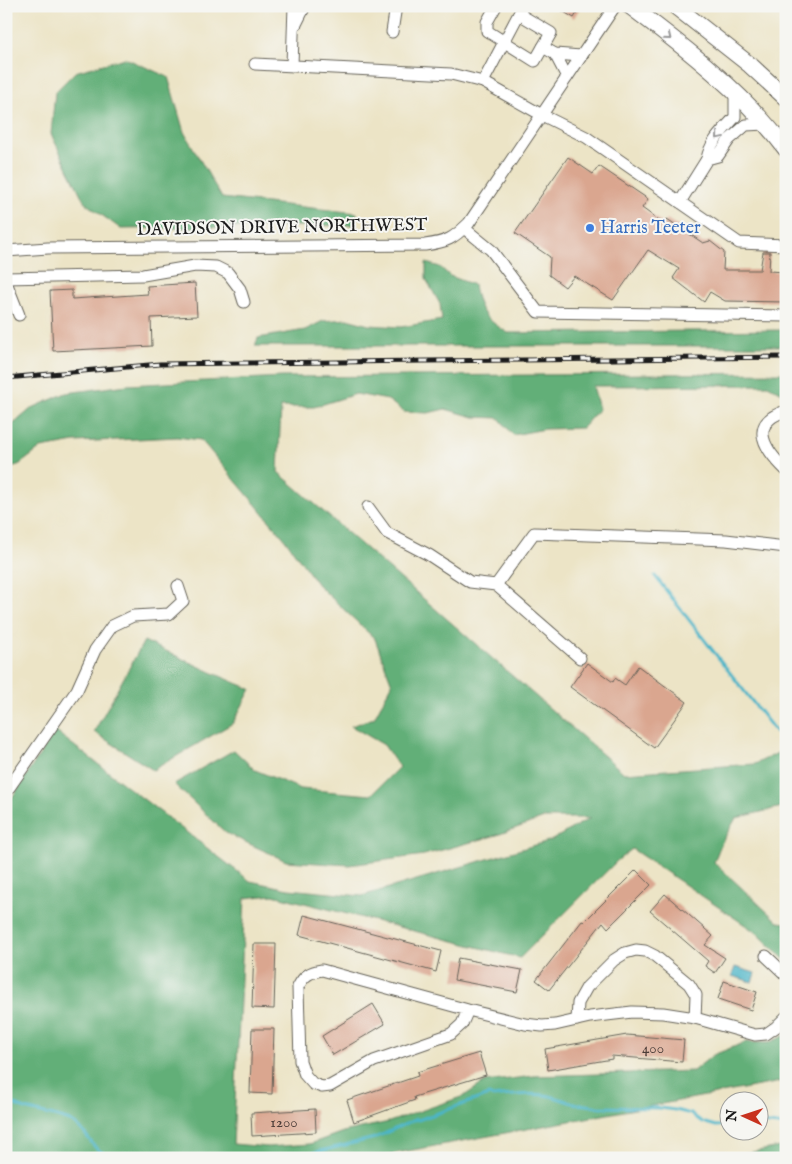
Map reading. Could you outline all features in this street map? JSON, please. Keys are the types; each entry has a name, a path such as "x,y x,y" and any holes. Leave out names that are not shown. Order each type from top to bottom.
{"highway":[{"path":"630,6 706,67 735,93 786,149"},
{"path":"675,6 752,67 786,98"}],"street":[{"path":"292,65 294,6"},
{"path":"294,27 305,6"},
{"path":"389,6 389,32 396,6"},
{"path":"483,82 504,43 521,10 551,33 535,61 504,43 487,31 487,22 496,6"},
{"path":"490,33 504,6"},
{"name":"DAVIDSON DRIVE NORTHWEST","path":"6,251 48,248 425,245 450,240 464,228 502,176 615,6"},
{"path":"543,47 555,54 581,56"},
{"path":"555,54 567,77"},
{"path":"255,64 451,74 483,82 586,137 739,242 786,245"},
{"path":"680,202 707,159 708,151 715,139 736,117 735,93"},
{"path":"707,159 718,156 729,140 746,126 765,124"},
{"path":"464,228 491,250 538,312 786,316"},
{"path":"222,247 222,270"},
{"path":"19,315 6,280 143,275 195,266 216,267 228,273 240,289 244,302"},
{"path":"786,412 772,417 764,426 762,437 771,455 786,470"},
{"path":"368,507 387,533 429,555 470,582 496,585 580,658"},
{"path":"496,585 534,533 726,540 786,547"},
{"path":"6,792 77,690 96,650 112,626 132,616 169,614 183,601 178,586"},
{"path":"577,1020 578,1003 587,987 614,960 625,953 636,950 645,951 656,956 690,984 696,995 695,1018"},
{"path":"766,956 786,975"},
{"path":"468,1010 462,1024 451,1034 374,1061 330,1086 322,1088 314,1084 305,1075 300,1061 298,986 302,978 311,972 322,970 468,1010 525,1024 542,1026 632,1012 663,1013 695,1018 755,1035 766,1034 776,1028 786,1018"}],"green space":[{"path":"125,58 168,77 184,132 222,198 357,213 355,225 121,229 85,203 51,134 55,92 75,72"},
{"path":"426,263 440,267 450,276 474,285 478,302 484,314 508,333 786,330 786,346 255,346 258,338 305,330 323,321 347,319 369,325 401,327 442,320 440,304 426,279"},
{"path":"786,373 786,395 768,385 593,386 599,409 582,428 545,429 513,435 499,418 474,417 445,409 428,413 404,412 388,400 356,394 314,407 281,407 278,472 624,773 755,764 786,749 786,806 736,818 721,844 714,862 778,922 786,923 786,961 757,933 632,849 618,860 520,958 273,895 245,898 233,1144 268,1147 310,1144 343,1132 389,1122 464,1096 485,1082 534,1076 693,1071 713,1055 746,1042 768,1043 786,1035 786,1081 370,1158 6,1158 6,807 55,731 250,881 288,889 362,896 552,840 590,818 544,818 497,835 424,855 349,865 286,861 226,833 174,784 234,750 255,770 301,789 371,795 399,767 384,745 351,726 374,718 392,684 375,639 318,585 284,538 201,440 177,437 75,442 41,448 20,464 6,470 6,437 11,426 32,408 66,393 127,385 282,377"},
{"path":"144,641 251,689 233,723 153,770 94,732"},
{"path":"786,1146 786,1158 719,1158"}],"water":[{"path":"735,967 755,973 752,982 732,976"}],"building":[{"path":"554,6 581,6 574,18"},
{"name":"Harris Teeter","path":"568,157 593,174 599,166 648,199 642,208 664,224 667,219 703,243 710,241 724,252 723,270 760,270 763,252 770,252 769,271 786,272 786,302 725,301 710,292 704,302 673,278 679,269 648,250 613,300 574,276 565,287 549,275 550,257 515,233"},
{"path":"195,283 197,316 151,318 152,346 53,351 50,291 72,290 72,299 148,294 147,286"},
{"path":"587,663 613,682 615,678 625,685 638,666 687,702 654,748 570,687"},
{"path":"636,870 651,885 608,928 603,922 549,990 536,980 582,921 584,922"},
{"path":"665,894 713,936 705,945 725,958 715,973 705,966 708,961 650,911"},
{"path":"304,915 441,951 436,972 299,935"},
{"path":"254,944 276,944 274,1009 252,1008"},
{"path":"458,958 522,970 517,992 454,980"},
{"path":"724,981 757,992 751,1010 718,999"},
{"path":"373,1004 385,1024 333,1055 322,1036"},
{"path":"252,1029 274,1029 272,1094 250,1093"},
{"path":"627,1035 684,1040 682,1062 612,1056 612,1059 548,1070 545,1049"},
{"path":"479,1053 486,1075 414,1097 415,1100 354,1122 347,1100 418,1076 417,1072"},
{"path":"315,1109 316,1132 252,1136 251,1113"}],"waterway":[{"path":"655,576 786,745"},
{"path":"291,1158 375,1138 416,1119 418,1120 489,1095 493,1097 538,1094 597,1107 660,1108 691,1114 702,1122 720,1126"},
{"path":"6,1099 21,1108 56,1116 76,1124 96,1148 112,1158"},
{"path":"770,1124 786,1126"}],"railway":[{"path":"6,378 160,364 786,357"}],"place":[{"name":"Harris Teeter","path":"590,228"}]}
